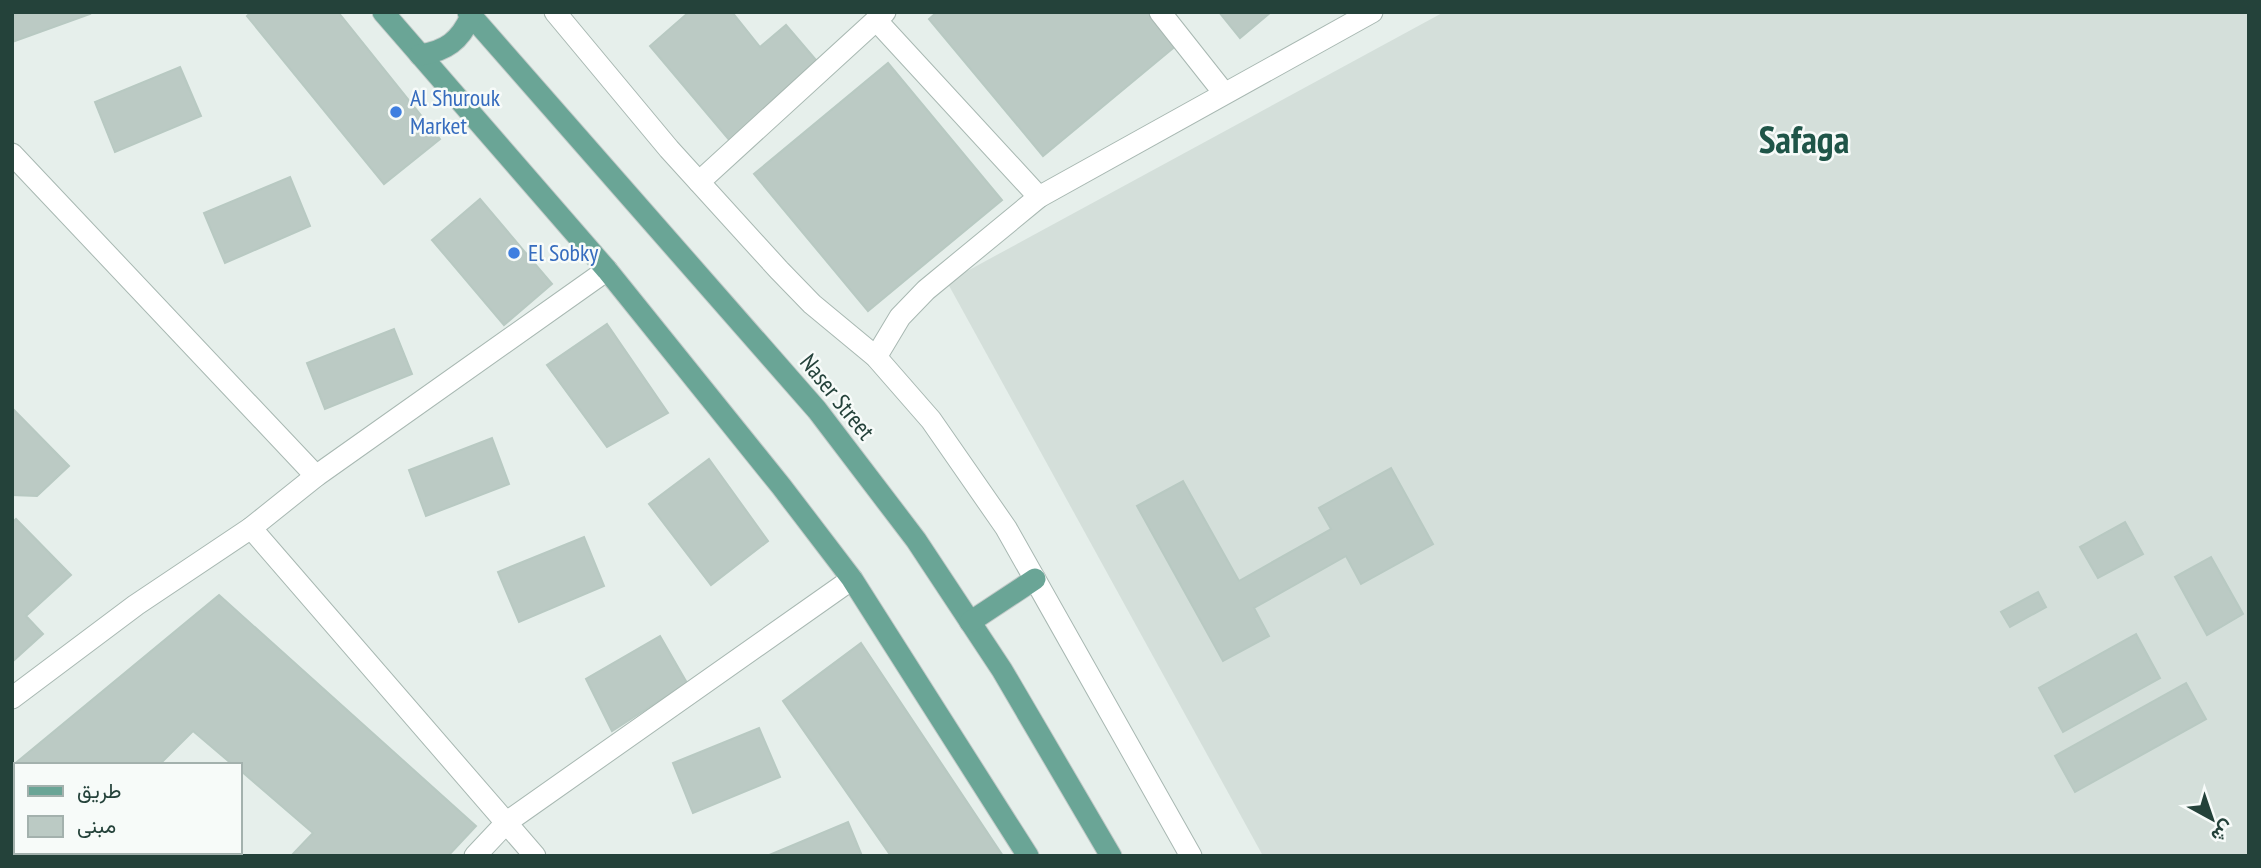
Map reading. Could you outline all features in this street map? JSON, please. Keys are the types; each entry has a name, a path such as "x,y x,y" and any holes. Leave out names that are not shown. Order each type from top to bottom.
{"main road":[{"path":"383,12 607,270 781,486 852,579 1028,856"},
{"path":"420,55 437,52 452,44 464,32 469,14"},
{"name":"Naser Street","path":"469,14 817,410 916,540 970,622 1111,856"},
{"path":"970,622 1035,579"}],"street":[{"path":"555,12 699,183 812,304 876,357 931,420 1006,528 1191,856"},
{"path":"1160,12 1224,93"},
{"path":"876,357 901,317 926,290 1039,197 1372,12"},
{"path":"699,183 881,16 1039,197"},
{"path":"12,154 316,476"},
{"path":"12,698 136,605 251,528 316,476 607,270"},
{"path":"251,528 535,856"},
{"path":"475,856 507,822 852,579"}],"shaded area":[{"path":"1444,12 2249,12 2249,856 1263,856 947,282"}],"building":[{"path":"12,12 89,12 90,14 12,42"},
{"path":"251,12 338,12 440,139 384,184 247,16"},
{"path":"689,12 732,12 760,47 786,25 821,66 731,142 650,46"},
{"path":"937,12 1149,12 1177,45 1043,156 929,19"},
{"path":"1219,12 1271,12 1240,38"},
{"path":"888,63 1002,200 868,311 754,174"},
{"path":"180,67 201,116 115,152 95,102"},
{"path":"290,177 310,226 225,263 204,213"},
{"path":"480,199 552,284 504,325 432,240"},
{"path":"607,324 668,413 607,447 547,365"},
{"path":"394,329 412,374 325,409 307,363"},
{"path":"12,408 69,466 37,496 12,495"},
{"path":"492,438 509,484 426,516 409,470"},
{"path":"709,459 768,541 711,585 649,504"},
{"path":"1391,468 1433,544 1361,584 1346,556 1254,608 1269,636 1223,661 1137,506 1183,481 1239,581 1331,529 1319,508"},
{"path":"16,519 71,575 26,616 43,634 12,662 12,523"},
{"path":"2125,522 2143,554 2098,578 2080,547"},
{"path":"584,537 604,586 519,622 498,572"},
{"path":"2211,557 2243,614 2207,635 2175,577"},
{"path":"2038,592 2046,607 2010,627 2001,612"},
{"path":"219,595 476,826 448,856 291,856 313,833 242,772 242,763 231,763 193,731 161,763 16,763"},
{"path":"2136,634 2160,678 2063,732 2039,688"},
{"path":"660,636 687,683 612,731 586,679"},
{"path":"861,643 1003,856 891,856 783,701"},
{"path":"2186,683 2206,719 2075,792 2055,756"},
{"path":"759,728 780,777 693,813 673,763"},
{"path":"14,764 14,854 70,854 69,856 12,856"},
{"path":"848,822 862,856 767,856"}],"place":[{"name":"Al Shurouk Market","path":"396,112"},
{"name":"El Sobky","path":"514,253"}],"district":[{"name":"Safaga","path":"1804,140"}]}
